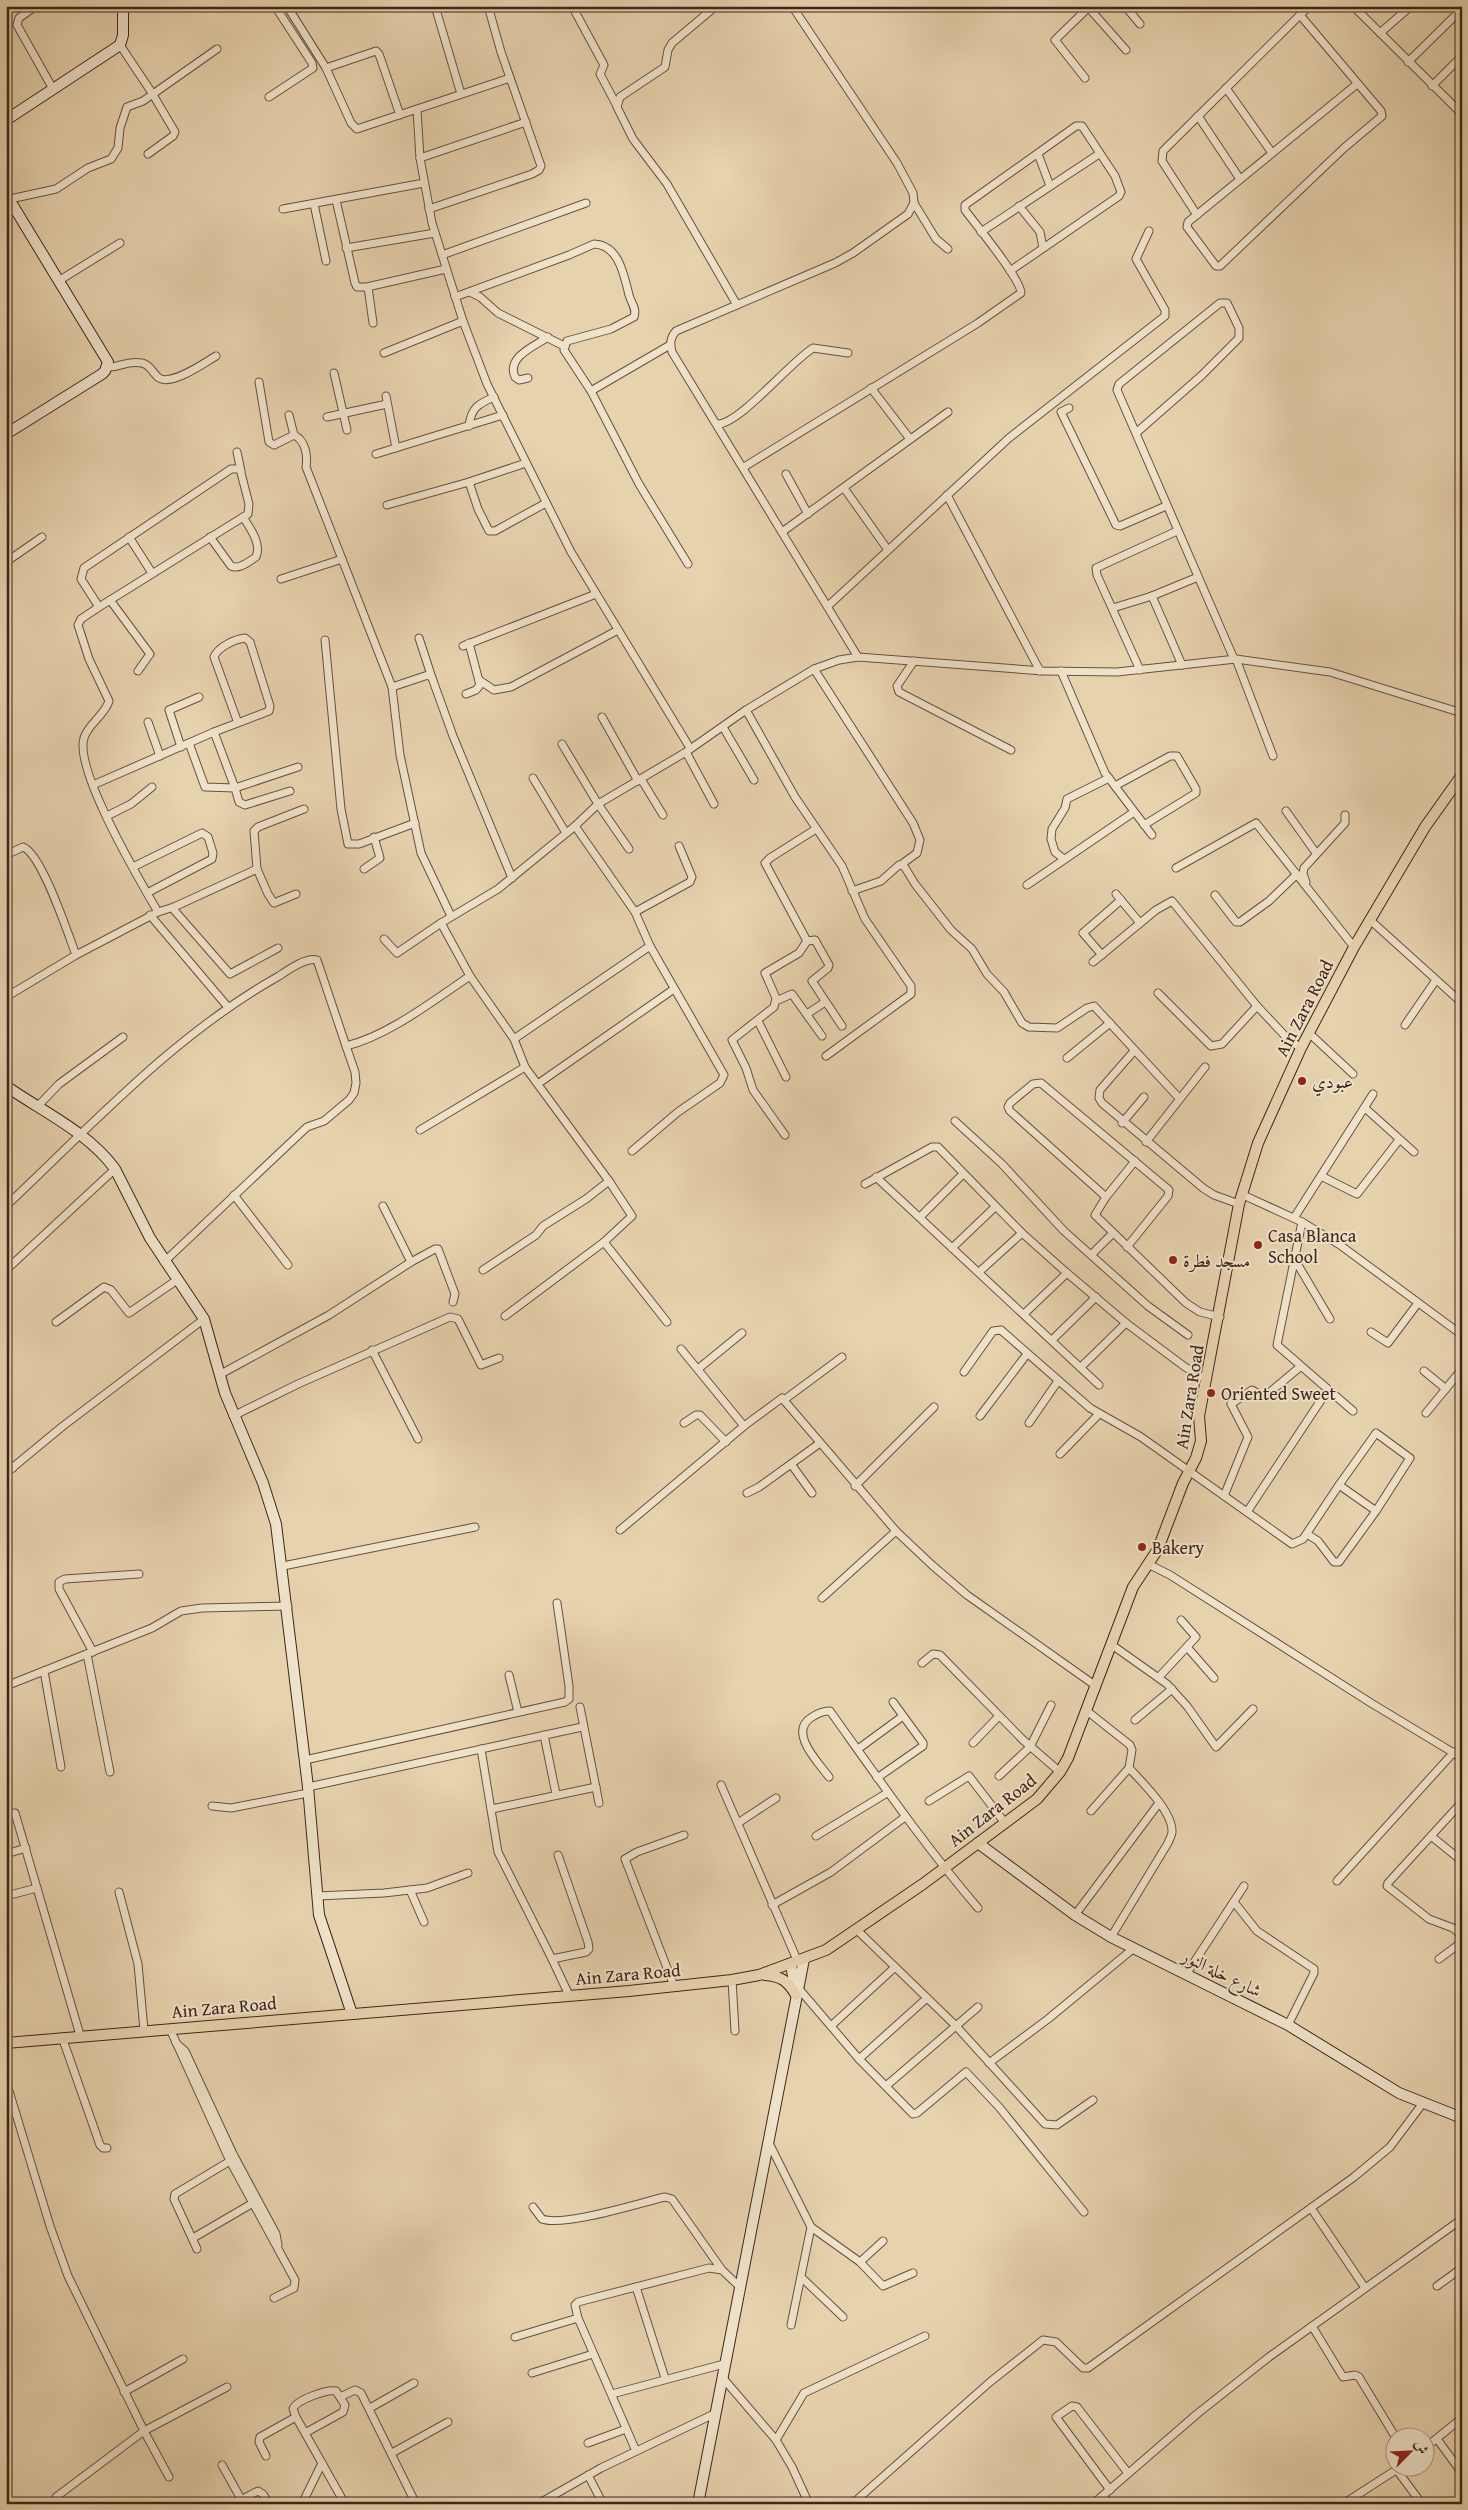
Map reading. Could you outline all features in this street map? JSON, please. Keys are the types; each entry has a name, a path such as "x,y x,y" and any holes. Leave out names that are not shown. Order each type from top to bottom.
{"main road":[{"path":"7,118 120,45 123,35 123,6"},
{"path":"6,434 102,374 108,366 106,356 8,196"},
{"name":"Ain Zara Road","path":"6,2043 80,2035 674,1986 759,1975 826,1950 944,1868 1037,1799 1060,1772 1087,1711 1133,1587 1158,1549 1201,1441 1200,1416 1220,1317 1240,1199 1258,1143 1301,1048 1369,919 1425,827 1462,775"},
{"path":"6,1086 81,1136 104,1155 115,1169 164,1262 204,1319 219,1375 270,1501 283,1566 288,1606 305,1760 317,1896 323,1928 352,2014"},
{"name":"شارع خلة النور","path":"978,1843 1074,1915 1111,1937 1288,2024 1370,2077 1423,2103 1462,2118"},
{"path":"698,2504 714,2414 741,2288 798,1995 798,1962"},
{"path":"759,1975 782,1978 789,1983 798,1995"}],"street":[{"path":"36,6 20,18 18,25 52,89"},
{"path":"268,98 313,68 312,63 275,6"},
{"path":"287,6 326,68 354,128 362,128 510,78"},
{"path":"435,6 461,94"},
{"path":"429,209 539,170 541,166 510,78 488,6"},
{"path":"572,6 604,65 600,74 633,138 667,184 737,305"},
{"path":"617,107 620,97 665,68 668,50 672,43 716,6"},
{"path":"792,6 897,164 908,182 914,203 936,239 948,249"},
{"path":"1125,6 1140,24"},
{"path":"1197,215 1162,160 1162,155 1198,116 1309,6"},
{"path":"1353,6 1462,114"},
{"path":"1380,33 1411,6"},
{"path":"1085,78 1054,40 1089,7 1126,50"},
{"path":"1408,62 1462,9"},
{"path":"1300,15 1381,111 1382,116 1344,148 1220,266 1216,266 1187,227 1188,222 1357,84"},
{"path":"120,45 175,132 174,136 148,154"},
{"path":"8,196 56,189 88,168 111,159 118,148 124,111 131,105 143,101 217,49"},
{"path":"326,68 374,50 377,52 400,115"},
{"path":"1432,86 1462,56"},
{"path":"1226,88 1272,153"},
{"path":"417,110 420,158 435,232 463,321 494,397 546,503 596,594 688,750 714,804"},
{"path":"1198,116 1240,179"},
{"path":"420,158 526,122"},
{"path":"744,467 978,323 1021,293 1019,282 1010,271 965,210 965,205 1080,125 1118,182 1121,192 1119,196 1010,271"},
{"path":"1038,154 1050,186"},
{"path":"981,232 1099,154"},
{"path":"284,209 424,183"},
{"path":"336,200 354,283 357,287 368,287 446,269"},
{"path":"442,255 586,202"},
{"path":"858,657 744,467 672,352 670,345 672,335 676,331 801,279 853,253 908,214 914,203"},
{"path":"314,204 326,261"},
{"path":"1020,206 1040,232 1043,248"},
{"path":"828,606 1032,419 1165,316 1165,310 1136,259 1149,231"},
{"path":"346,248 435,232"},
{"path":"60,280 120,243"},
{"path":"455,297 570,256 594,244 607,247 617,259 635,314 632,319 620,325 572,339 564,346"},
{"path":"368,287 373,323"},
{"path":"470,292 480,297 498,313 564,346 567,357 590,391 639,484 688,564"},
{"path":"1136,433 1201,376 1239,338 1240,328 1227,303 1220,303 1118,384 1117,390 1177,532 1235,659 1272,756"},
{"path":"384,353 463,321"},
{"path":"528,378 519,380 515,378 512,371 515,361 548,337"},
{"path":"590,391 670,345"},
{"path":"717,424 723,424 740,414 770,384 813,348 848,353"},
{"path":"108,366 116,366 128,361 142,363 148,366 160,379 171,380 216,356"},
{"path":"334,372 347,430"},
{"path":"259,382 269,442 274,445 294,435"},
{"path":"872,388 910,439"},
{"path":"470,426 472,410 479,404 494,397"},
{"path":"327,417 387,400 396,448"},
{"path":"1069,408 1062,412 1116,525 1120,526 1166,506"},
{"path":"782,532 948,412"},
{"path":"289,415 294,435 299,438 305,449 306,467 392,687 400,755 421,853 451,916"},
{"path":"376,454 503,415"},
{"path":"158,912 107,816 84,762 84,738 109,701 89,659 78,625 81,619 99,607 250,511 237,452"},
{"path":"387,505 469,482 526,463"},
{"path":"99,607 81,579 84,568 231,469 237,468 241,471"},
{"path":"786,474 808,514"},
{"path":"469,482 478,509 489,531 495,531 546,503"},
{"path":"844,488 888,550"},
{"path":"947,495 1040,671"},
{"path":"210,537 231,566 239,567 256,557 258,549 253,534 243,517"},
{"path":"1140,670 1095,570 1097,566 1177,532"},
{"path":"6,562 42,537"},
{"path":"130,537 152,573"},
{"path":"280,579 342,559"},
{"path":"1113,608 1152,596 1198,577"},
{"path":"466,694 479,687 479,680 466,644 596,594"},
{"path":"1152,596 1182,665"},
{"path":"110,600 150,654 138,671"},
{"path":"479,680 494,690 511,687 618,630"},
{"path":"93,785 214,732 268,713 270,709 250,642 245,638 228,644 216,653 214,657 238,723"},
{"path":"419,638 453,736 512,878"},
{"path":"325,640 340,800 346,838 351,845 415,823"},
{"path":"384,939 397,952 451,916 486,898 575,826 598,804 688,750 746,710 814,669 839,660 858,657 1061,672 1140,670 1235,659 1330,672 1462,713"},
{"path":"914,661 897,686 899,692 1010,750"},
{"path":"814,669 913,823 920,840 917,853 880,881 852,891"},
{"path":"1061,672 1100,763 1152,835"},
{"path":"392,687 428,675 432,678"},
{"path":"181,747 169,710 199,697"},
{"path":"746,710 795,797 842,866 851,883 852,891 864,919 909,981 912,990 910,994 826,1056"},
{"path":"602,717 663,815"},
{"path":"148,722 160,756"},
{"path":"723,727 754,780"},
{"path":"214,732 240,803 245,805 290,791"},
{"path":"189,743 205,787 235,788 298,767"},
{"path":"562,744 598,804 629,849"},
{"path":"1115,786 1170,756 1177,756 1196,789 1196,793 1144,825"},
{"path":"533,778 566,833"},
{"path":"1064,859 1055,852 1051,833 1067,799 1109,778"},
{"path":"107,816 131,804 152,787"},
{"path":"296,894 274,903 268,894 257,869 254,831 258,827 304,809"},
{"path":"1286,811 1316,854"},
{"path":"1026,885 1134,812"},
{"path":"1308,887 1303,871 1345,823 1345,815"},
{"path":"1176,868 1254,823 1259,825 1354,947"},
{"path":"575,826 635,912 650,946 724,1075 720,1083 678,1112 632,1151"},
{"path":"807,940 765,863 816,829"},
{"path":"133,867 202,833 208,837 213,852 212,859 147,893"},
{"path":"364,869 380,858 374,837"},
{"path":"635,912 690,882 692,877 679,846"},
{"path":"6,855 23,847 32,853 42,869 76,955"},
{"path":"902,864 950,930 972,949 987,974 1004,992 1022,1023 1029,1026 1057,1028 1092,1006 1179,1098"},
{"path":"6,997 76,955 150,915 174,907 257,869"},
{"path":"1215,895 1236,922 1240,922 1269,901 1297,874"},
{"path":"1102,955 1083,933 1119,897 1140,923"},
{"path":"1093,962 1140,923 1172,901 1257,1006 1282,1033 1301,1048"},
{"path":"174,907 174,910 230,974 278,948"},
{"path":"150,915 227,1006"},
{"path":"1369,919 1462,1003"},
{"path":"441,923 470,976 514,1039 525,1067 539,1083 632,1216 631,1219 604,1242 505,1316"},
{"path":"785,1135 753,1090 746,1068 732,1040 774,1007 776,1001 765,973 799,953 807,940"},
{"path":"807,940 815,940 829,965 828,968 812,980 842,1026"},
{"path":"514,1039 650,946"},
{"path":"6,1206 176,1046 227,1006 290,969 315,960 319,964 356,1083 349,1100 324,1121 307,1127 164,1262"},
{"path":"346,1046 357,1044 385,1030 470,976"},
{"path":"1405,1025 1436,980"},
{"path":"539,1083 674,989"},
{"path":"1158,993 1211,1046 1222,1044 1257,1006"},
{"path":"776,1001 792,994 822,1036"},
{"path":"807,1014 825,1002"},
{"path":"758,1021 786,1077"},
{"path":"1067,1058 1110,1023"},
{"path":"1309,1033 1353,1074"},
{"path":"37,1108 59,1084 123,1037"},
{"path":"1134,1051 1098,1094 1102,1103 1122,1123 1214,1195 1240,1199 1302,1222 1364,1261 1462,1335"},
{"path":"420,1130 525,1067"},
{"path":"1146,1142 1205,1067"},
{"path":"1106,1197 1008,1108 1010,1103 1033,1084 1041,1083 1169,1190 1170,1193 1127,1247"},
{"path":"1294,1218 1374,1094"},
{"path":"1122,1123 1144,1097"},
{"path":"1365,1108 1414,1152"},
{"path":"955,1121 1002,1164 1064,1231 1148,1306 1188,1335"},
{"path":"1321,1176 1357,1194 1399,1140"},
{"path":"865,1184 935,1146 1022,1233 1096,1298 1185,1367 1207,1380"},
{"path":"1135,1161 1106,1197 1095,1215 1112,1234 1193,1308 1207,1315 1220,1317"},
{"path":"6,1270 115,1169"},
{"path":"920,1218 963,1174"},
{"path":"876,1177 1099,1384"},
{"path":"483,1270 536,1236 543,1226 586,1199 609,1181"},
{"path":"234,1195 288,1265"},
{"path":"383,1206 411,1262"},
{"path":"952,1248 995,1206"},
{"path":"1302,1222 1277,1345 1300,1367 1353,1410"},
{"path":"979,1272 1022,1233"},
{"path":"1092,1254 1112,1234"},
{"path":"604,1242 667,1322"},
{"path":"219,1375 329,1315 435,1248 438,1249 456,1294 453,1302"},
{"path":"1295,1260 1330,1319"},
{"path":"1024,1314 1067,1273"},
{"path":"56,1322 104,1287 111,1290 128,1314 177,1280"},
{"path":"1052,1340 1096,1298"},
{"path":"1371,1332 1388,1343 1418,1303"},
{"path":"234,1416 372,1350 446,1318 455,1317 458,1319 481,1365 499,1358"},
{"path":"6,1473 63,1426 204,1319"},
{"path":"1080,1367 1126,1323"},
{"path":"964,1372 996,1330 1001,1330 1058,1381 1099,1414 1132,1431 1292,1544 1298,1543 1307,1534 1375,1434 1409,1456 1410,1459 1376,1511 1339,1562 1334,1562 1318,1541 1307,1534"},
{"path":"698,1369 742,1333"},
{"path":"681,1349 744,1426"},
{"path":"372,1350 418,1439"},
{"path":"980,1416 1027,1354"},
{"path":"784,1400 842,1357"},
{"path":"1224,1496 1248,1437 1231,1404 1252,1390 1264,1397 1300,1367"},
{"path":"1426,1413 1462,1370"},
{"path":"1424,1371 1446,1389"},
{"path":"1029,1423 1058,1381"},
{"path":"1247,1512 1327,1390"},
{"path":"620,1530 744,1426 782,1398 855,1486 896,1531 967,1595 1096,1686"},
{"path":"855,1486 934,1407"},
{"path":"1060,1454 1099,1414"},
{"path":"684,1424 696,1415 700,1415 726,1442"},
{"path":"747,1493 756,1489 820,1443"},
{"path":"6,1461 13,1468"},
{"path":"791,1464 812,1493"},
{"path":"1339,1485 1376,1511"},
{"path":"283,1566 475,1527"},
{"path":"822,1598 896,1531"},
{"path":"1148,1564 1170,1575 1371,1703 1462,1758"},
{"path":"110,1772 90,1653 59,1589 59,1582 139,1574"},
{"path":"305,1760 518,1712 562,1704 568,1699 570,1686 557,1603"},
{"path":"6,1686 152,1628 181,1611 202,1608 288,1606"},
{"path":"1160,1676 1196,1637 1181,1620"},
{"path":"1112,1645 1160,1676 1187,1706 1216,1747 1253,1709"},
{"path":"1187,1647 1214,1678"},
{"path":"922,1663 933,1654 940,1655 999,1716 1060,1772"},
{"path":"44,1671 61,1767"},
{"path":"509,1675 518,1712"},
{"path":"1134,1720 1172,1689"},
{"path":"877,1778 922,1746 923,1743 893,1702"},
{"path":"999,1776 1030,1746 1051,1706"},
{"path":"580,1707 582,1727 599,1803"},
{"path":"829,1776 806,1746 803,1738 804,1728 809,1718 824,1711 830,1711 944,1868 978,1908"},
{"path":"1087,1711 1130,1745 1132,1750 1129,1768 1091,1811"},
{"path":"858,1749 903,1716"},
{"path":"973,1743 999,1716"},
{"path":"212,1806 232,1808 481,1748 582,1727"},
{"path":"544,1734 556,1794"},
{"path":"481,1748 498,1852 569,1995"},
{"path":"1337,1881 1454,1752"},
{"path":"1111,1937 1168,1843 1172,1832 1169,1819 1159,1803 1129,1768"},
{"path":"930,1801 969,1776 1005,1823"},
{"path":"721,1785 798,1962"},
{"path":"492,1809 596,1787"},
{"path":"816,1836 888,1793"},
{"path":"738,1823 776,1798"},
{"path":"1074,1915 1159,1803"},
{"path":"1461,1803 1387,1886 1429,1918 1453,1928 1462,1936"},
{"path":"6,1813 15,1813 80,2035"},
{"path":"772,1904 831,1872 905,1816"},
{"path":"674,1986 625,1859 637,1852 684,1835"},
{"path":"1431,1836 1462,1861"},
{"path":"6,1854 26,1848"},
{"path":"552,1959 586,1952 589,1949 586,1933 558,1855"},
{"path":"317,1896 410,1890 436,1886 468,1873"},
{"path":"1187,1974 1244,1886"},
{"path":"6,1896 37,1888"},
{"path":"410,1890 424,1922"},
{"path":"119,1892 138,1964 144,2030"},
{"path":"1234,1902 1257,1931 1314,1969 1314,1973 1288,2024"},
{"path":"857,1930 894,1968 956,2026 1045,2124 1057,2124 1093,2100"},
{"path":"1439,1959 1462,1942"},
{"path":"989,2063 1048,2019 1134,1948"},
{"path":"831,2026 894,1968"},
{"path":"732,1980 735,2030"},
{"path":"798,1995 831,2026 859,2059 914,2114 966,2072 1005,2114 1084,2212"},
{"path":"859,2059 927,1998"},
{"path":"886,2086 978,2007"},
{"path":"170,2029 230,2161 296,2284 294,2288 274,2298"},
{"path":"62,2037 100,2145 103,2148 107,2148"},
{"path":"176,2042 185,2051 233,2154 276,2234 278,2249"},
{"path":"6,2082 9,2098 57,2249 68,2276 124,2392 169,2477"},
{"path":"852,2504 990,2382 1043,2340 1056,2342 1083,2368 1088,2368 1311,2208 1384,2152 1399,2137 1423,2103"},
{"path":"769,2144 811,2227 860,2262 883,2286 913,2273"},
{"path":"197,2249 174,2199 174,2194 230,2161"},
{"path":"533,2207 542,2219 555,2220 588,2216 665,2197 672,2199 722,2270 741,2288"},
{"path":"193,2238 253,2203"},
{"path":"1311,2208 1365,2288"},
{"path":"1093,2504 1197,2414 1312,2326 1462,2219"},
{"path":"791,2325 811,2227"},
{"path":"860,2262 883,2241"},
{"path":"636,2451 574,2309 578,2302 709,2268 722,2270"},
{"path":"1437,2286 1462,2268"},
{"path":"801,2277 842,2317"},
{"path":"636,2287 665,2378"},
{"path":"515,2336 578,2318"},
{"path":"1312,2326 1343,2377 1354,2375 1360,2377 1390,2428"},
{"path":"776,2440 804,2394 925,2336"},
{"path":"532,2373 593,2354"},
{"path":"124,2392 182,2359"},
{"path":"612,2394 665,2378 724,2364"},
{"path":"722,2376 776,2440 792,2467 809,2504"},
{"path":"370,2408 414,2383"},
{"path":"58,2504 56,2497 144,2431 227,2387"},
{"path":"306,2433 343,2412 345,2405 336,2392 327,2390 296,2404 293,2409 296,2417 345,2504"},
{"path":"340,2397 358,2390 370,2408 416,2504"},
{"path":"1110,2490 1056,2417 1072,2406 1077,2406 1128,2473"},
{"path":"538,2504 588,2475 714,2414"},
{"path":"266,2456 259,2442 260,2437 296,2417"},
{"path":"1462,2418 1436,2439 1462,2473"},
{"path":"392,2453 448,2422"},
{"path":"588,2444 626,2428"},
{"path":"302,2504 322,2463"},
{"path":"222,2465 241,2499"},
{"path":"588,2475 603,2504"},
{"path":"1343,2504 1386,2475"},
{"path":"1404,2478 1422,2504"},
{"path":"233,2504 258,2491 263,2494 269,2504"},
{"path":"1102,2496 1109,2504"}],"place":[{"name":"عبودي","path":"1302,1081"},
{"name":"Casa Blanca School","path":"1258,1245"},
{"name":"مسجد فطرة","path":"1173,1260"},
{"name":"Oriented Sweet","path":"1211,1393"},
{"name":"Bakery","path":"1142,1547"}]}
